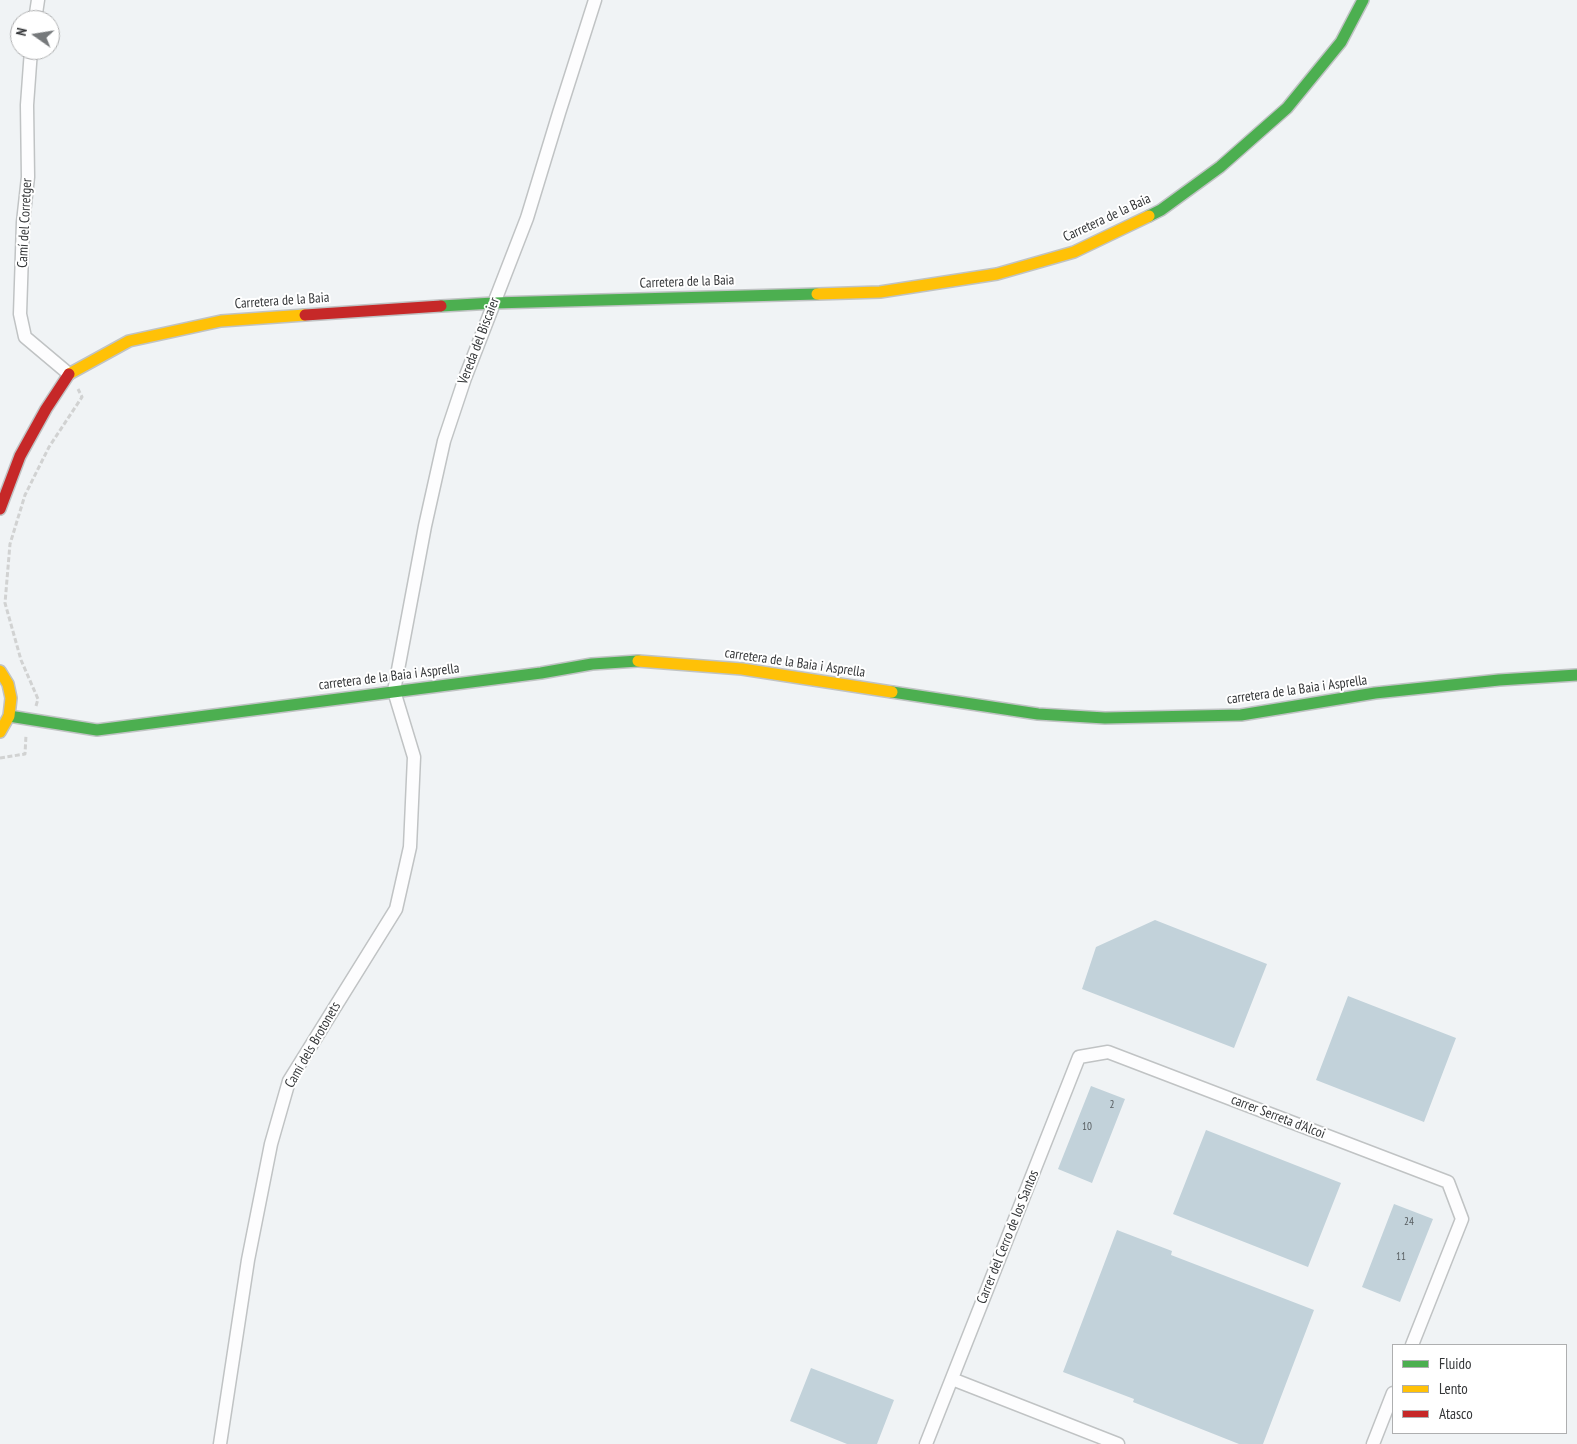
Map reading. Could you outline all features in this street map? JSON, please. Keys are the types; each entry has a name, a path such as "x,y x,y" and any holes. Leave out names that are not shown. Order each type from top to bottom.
{"main road":[{"name":"Carretera de la Baia","path":"0,510 20,456 46,409 69,374 129,341 221,321 326,313 494,303 880,292 997,274 1074,252 1161,210 1220,167 1287,108 1341,42 1363,0"},
{"name":"carretera de la Baia i Asprella","path":"9,716 97,730 631,660 742,669 1038,714 1105,718 1241,715 1375,693 1499,680 1577,675"},
{"path":"0,670 8,684 11,698 9,716 0,732"}],"street":[{"name":"Vereda del Biscaier","path":"394,691 421,544 444,441 465,378 527,218 595,0"},
{"name":"Camí del Corretger","path":"30,60 27,105 28,177 23,222 20,314 25,337 69,374"},
{"name":"Camí dels Brotonets","path":"220,1444 248,1260 271,1144 289,1081 396,910 410,847 414,757 394,691"},
{"name":"carrer Serreta d'Alcoi","path":"1108,1052 1448,1182 1462,1219 1412,1344"},
{"name":"Carrer del Cerro de los Santos","path":"926,1444 1079,1057 1108,1052"},
{"path":"952,1379 1118,1444"},
{"path":"1373,1444 1392,1396"}],"path":[{"path":"38,699 21,660 5,603 10,544 25,495 49,447 82,397 69,374"}],"building":[{"path":"1155,920 1267,964 1234,1048 1082,989 1096,947"},
{"path":"1348,996 1456,1038 1424,1122 1316,1080"},
{"path":"1091,1086 1125,1099 1092,1183 1058,1169"},
{"path":"1206,1130 1341,1183 1308,1267 1173,1214"},
{"path":"1394,1204 1433,1219 1400,1302 1362,1287"},
{"path":"1117,1230 1172,1251 1171,1255 1314,1310 1263,1444 1239,1444 1133,1402 1134,1399 1063,1372"},
{"path":"811,1368 894,1400 877,1444 847,1444 790,1421"}],"traffic: fast":[{"path":"1149,216 1161,210 1220,167 1287,108 1341,42 1363,0"},
{"path":"441,306 817,294"},
{"path":"9,716 97,730 541,673 592,664 638,661"},
{"path":"892,692 1038,714 1105,718 1241,715 1375,693 1499,680 1577,675"}],"traffic: slow":[{"path":"817,294 880,292 997,274 1074,252 1149,216"},
{"path":"69,374 129,341 221,321 305,315"},
{"path":"638,661 742,669 892,692"},
{"path":"0,671 8,684 11,698 9,716 0,732"}],"traffic: jam":[{"path":"305,315 441,306"},
{"path":"0,509 20,456 46,409 69,374"}]}
